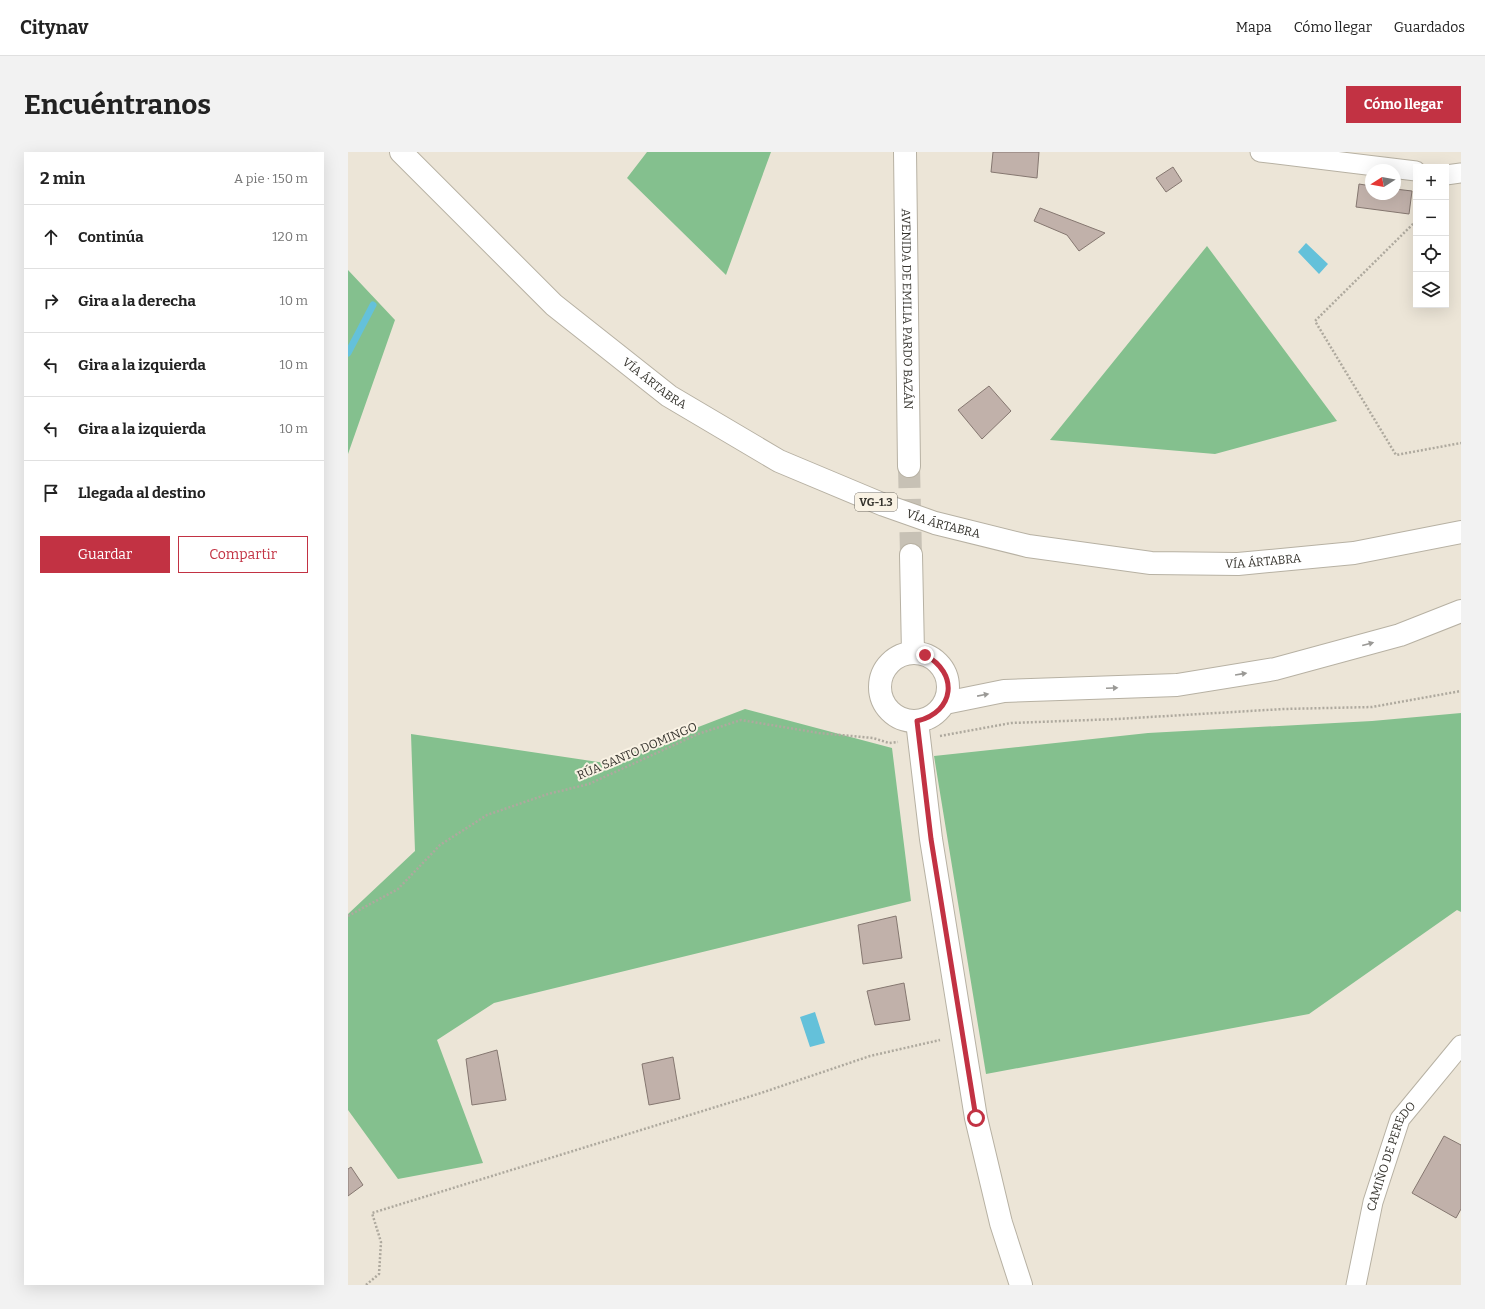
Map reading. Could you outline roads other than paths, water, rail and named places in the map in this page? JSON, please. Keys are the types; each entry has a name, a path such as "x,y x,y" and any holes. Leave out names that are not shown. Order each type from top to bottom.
{"main road":[{"name":"VÍA ÁRTABRA","path":"400,152 554,305 669,396 779,461 891,508 935,523 1028,546 1151,563 1238,564 1354,553 1461,532"},
{"name":"AVENIDA DE EMILIA PARDO BAZÁN","path":"905,152 909,466"},
{"path":"911,555 913,653"},
{"path":"945,703 1004,691 1177,685 1275,669 1400,635 1461,611"},
{"path":"918,730 945,703 948,692 948,680 943,669 936,660 925,655 913,653 903,655 893,661 886,668 880,689 883,700 888,709 918,730 931,839 978,1126 1001,1223 1021,1285"}],"street":[{"path":"1260,152 1413,171"},
{"path":"1449,175 1461,173"},
{"name":"CAMIÑO DE PEREDO","path":"1356,1285 1373,1202 1400,1119 1461,1045"}],"water":[{"path":"1306,243 1328,264 1319,274 1298,252"},
{"path":"815,1012 825,1043 810,1047 800,1017"}],"waterway":[{"path":"348,353 373,305"}],"tunnel":[{"path":"909,466 911,555"}]}
